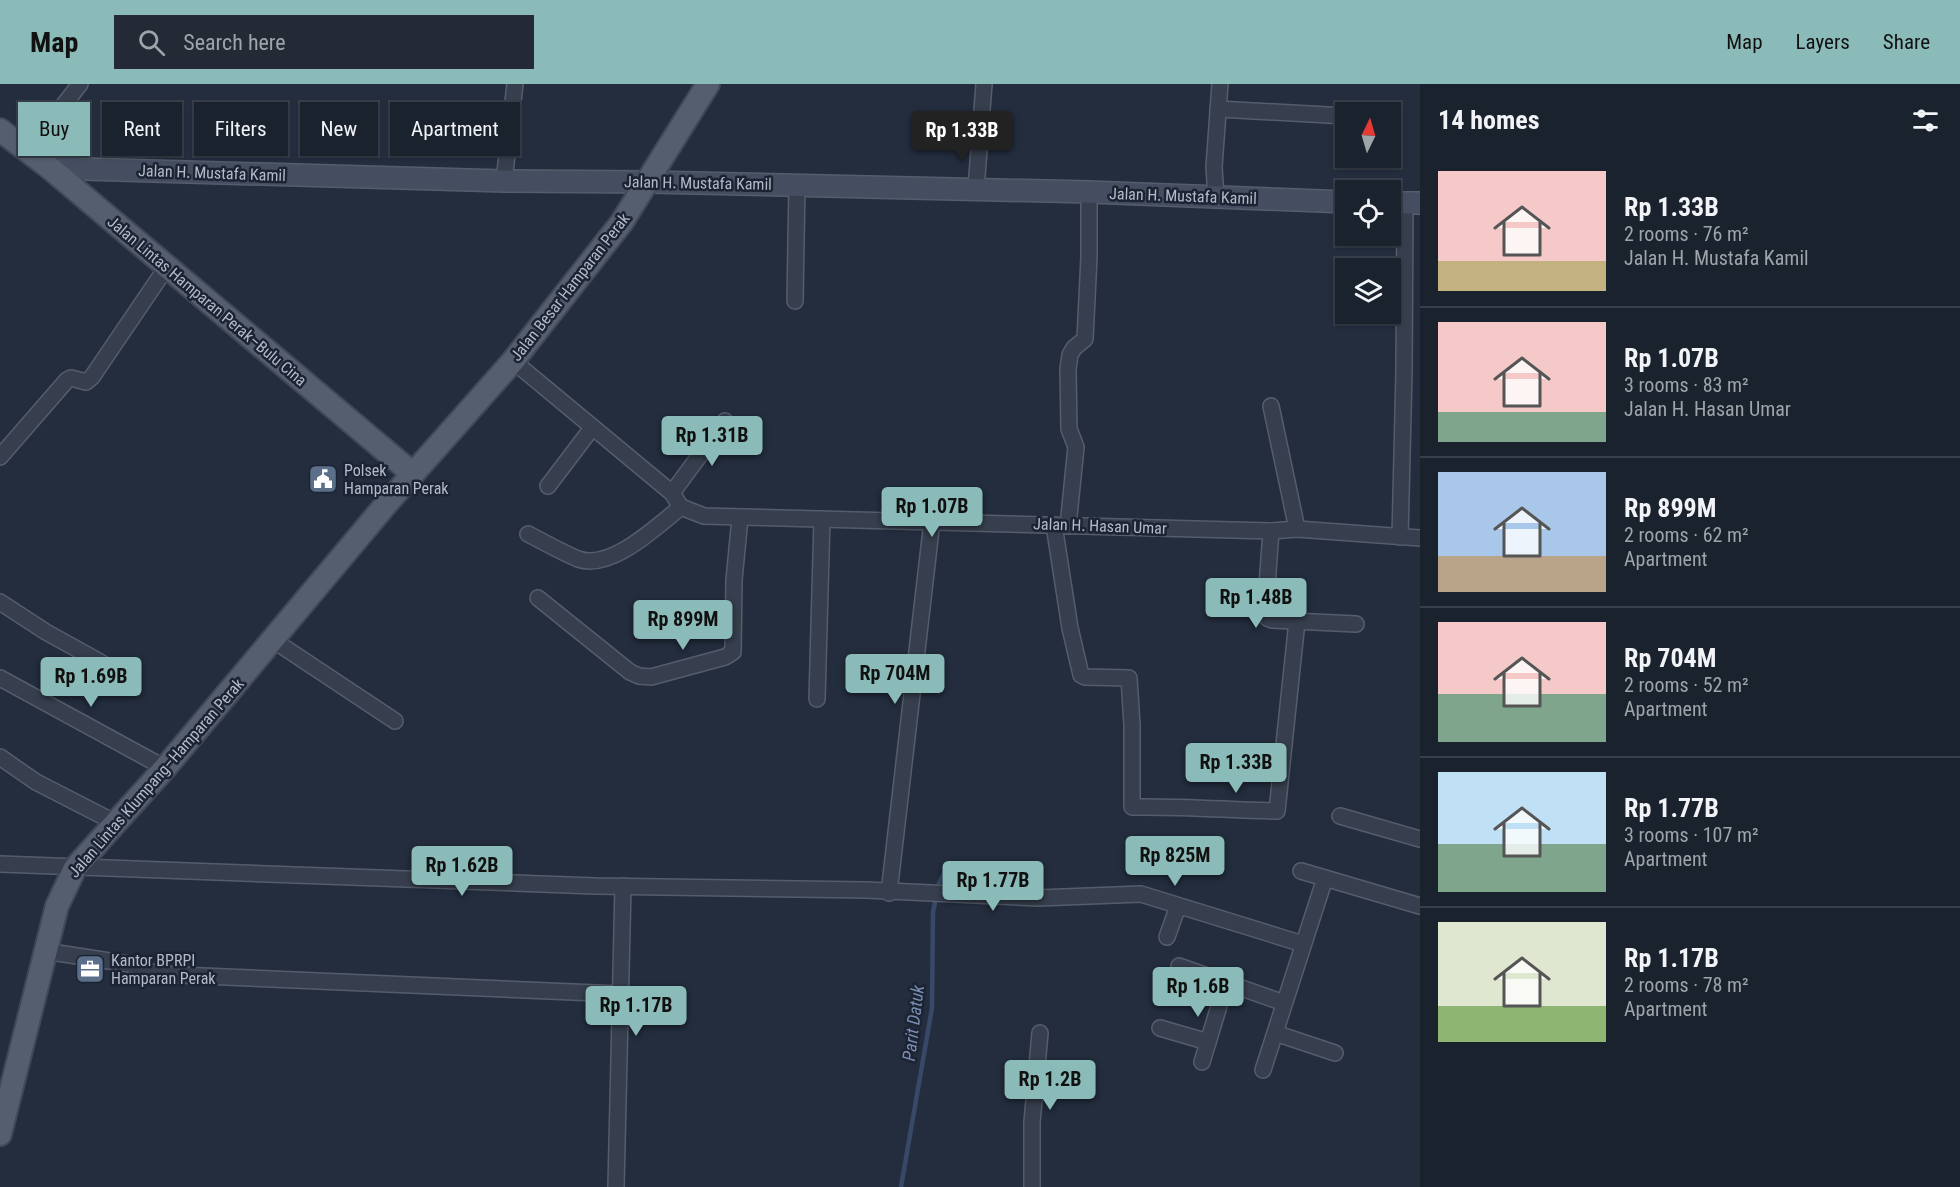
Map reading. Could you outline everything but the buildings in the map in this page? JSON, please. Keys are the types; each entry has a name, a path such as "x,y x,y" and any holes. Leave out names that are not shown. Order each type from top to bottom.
{"main road":[{"name":"Jalan Besar Hamparan Perak","path":"413,474 513,361 622,222 708,84"},
{"name":"Jalan Lintas Hamparan Perak–Bulu Cina","path":"0,130 18,145"},
{"name":"Jalan Lintas Hamparan Perak–Bulu Cina","path":"33,156 50,168 413,474"},
{"name":"Jalan Lintas Klumpang–Hamparan Perak","path":"0,1134 3,1110 57,906 75,868 165,768 413,474"}],"street":[{"path":"66,102 80,84"},
{"path":"504,181 515,84"},
{"path":"976,189 984,84"},
{"path":"1216,197 1214,167 1220,84"},
{"path":"1218,109 1335,115"},
{"name":"Jalan H. Mustafa Kamil","path":"50,168 504,181 976,189 1335,202"},
{"path":"795,301 797,185"},
{"path":"1089,192 1085,339 1074,348 1070,356 1067,380 1069,429 1077,447 1061,525 1070,628 1081,675 1129,678 1132,725 1132,807 1182,806 1277,811 1297,621"},
{"path":"1401,537 1405,203"},
{"path":"0,457 67,380 71,378 86,382 89,380 166,268"},
{"path":"513,361 672,493 681,507 641,540 601,561 580,560 528,534"},
{"path":"1271,406 1297,529"},
{"path":"672,493 725,421"},
{"path":"548,486 592,428"},
{"name":"Jalan H. Hasan Umar","path":"681,507 704,516 740,518 1271,531 1297,529 1420,538"},
{"path":"538,598 630,672 639,676 651,676 725,657 733,652 734,580 740,518"},
{"path":"817,699 822,519"},
{"path":"889,892 932,521"},
{"path":"1271,531 1265,613 1267,618 1356,624"},
{"path":"0,602 39,628 102,663"},
{"path":"273,640 395,721"},
{"path":"0,678 165,768"},
{"path":"0,757 36,782 116,823"},
{"path":"1340,816 1420,839"},
{"path":"0,864 623,886 866,890 1038,898 1141,894 1303,944"},
{"path":"1301,871 1420,906"},
{"path":"1263,1070 1325,878"},
{"path":"616,1187 623,886"},
{"path":"1167,937 1178,906"},
{"path":"45,951 135,965 156,974 620,994"},
{"path":"1179,966 1284,1003"},
{"path":"1202,1062 1226,982"},
{"path":"1160,1028 1208,1042"},
{"path":"1032,1187 1032,1122 1040,1033"},
{"path":"1275,1033 1335,1053"}],"waterway":[{"name":"Parit Datuk","path":"901,1187 932,1008 933,912 939,883 949,864"}],"place":[{"name":"Polsek Hamparan Perak","path":"323,479"},
{"name":"Kantor BPRPI Hamparan Perak","path":"90,969"}]}
